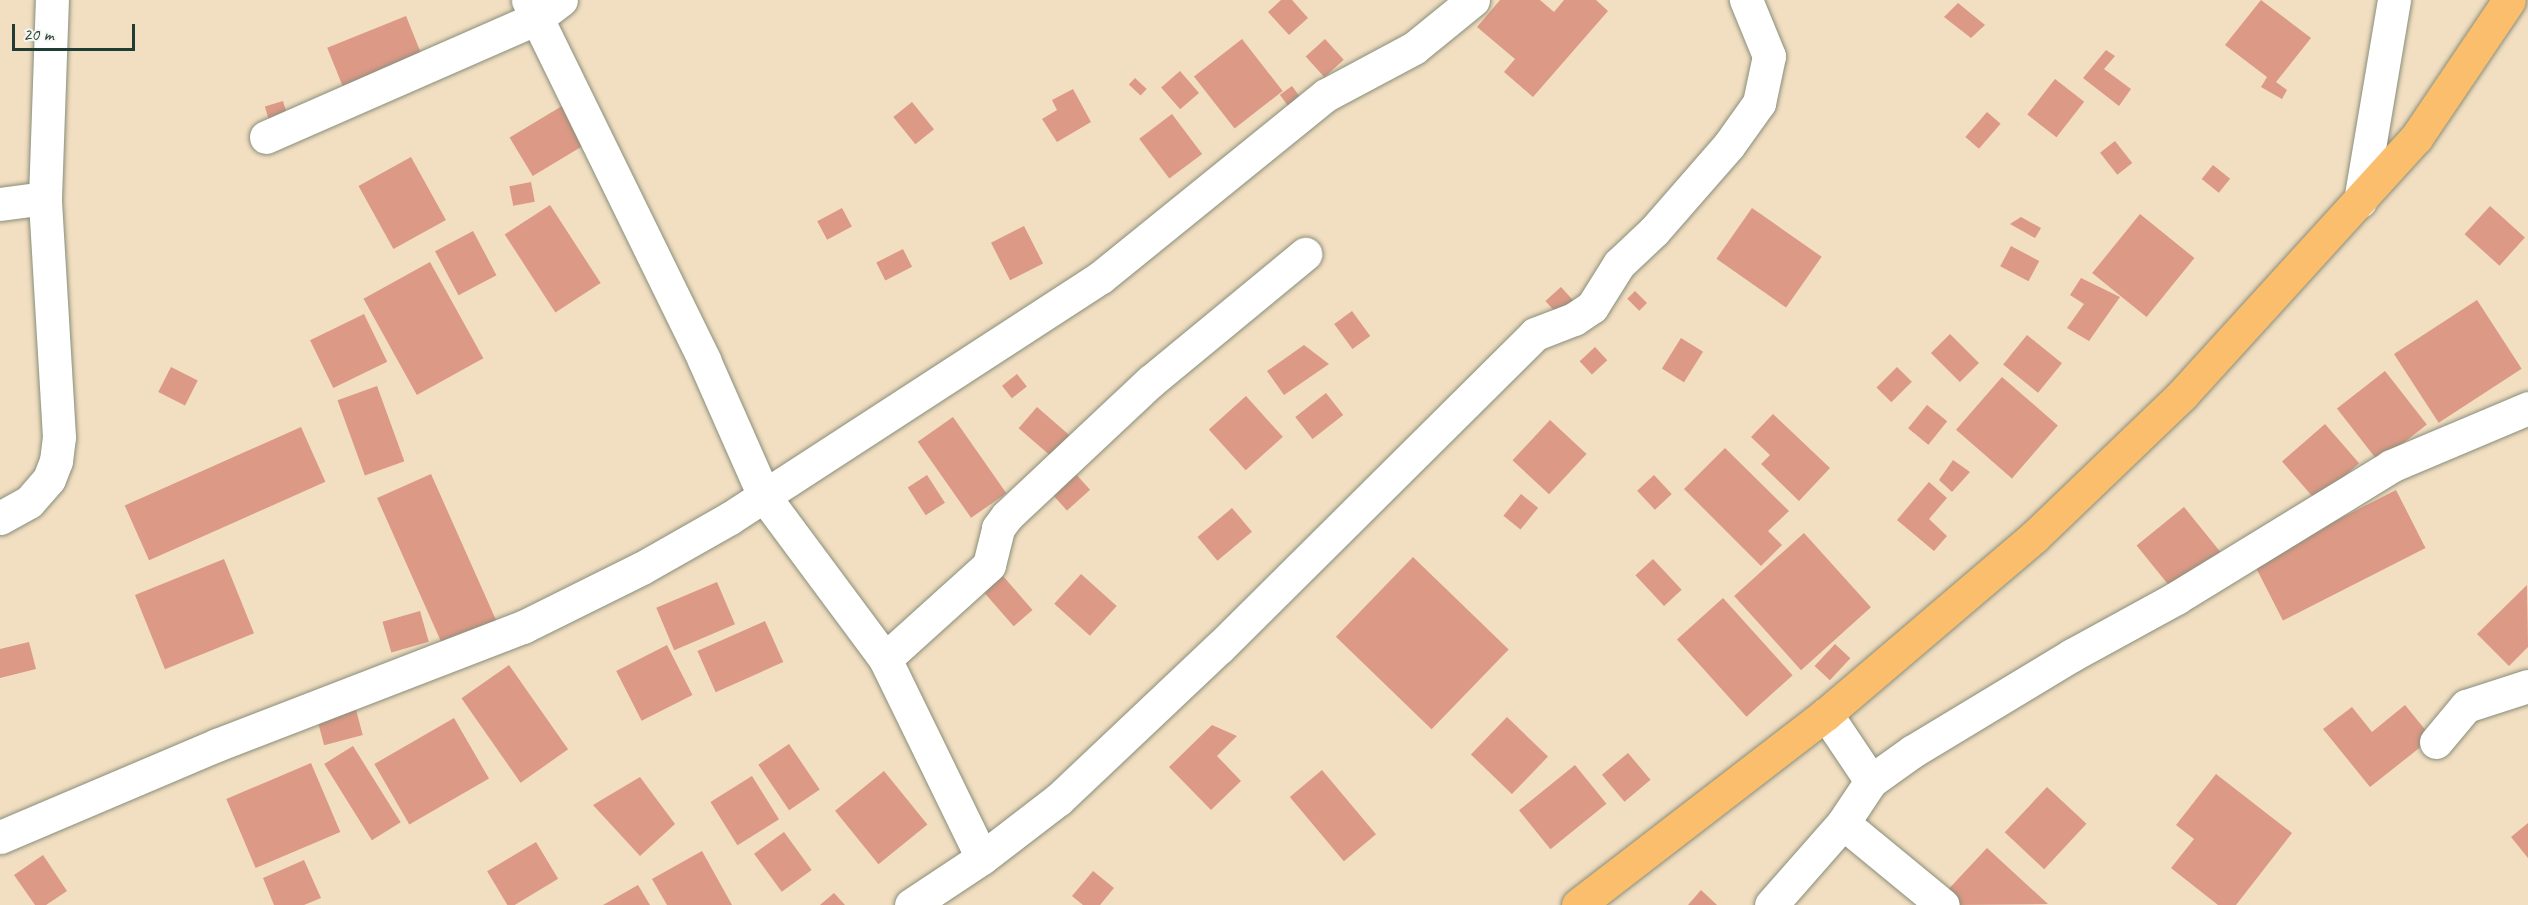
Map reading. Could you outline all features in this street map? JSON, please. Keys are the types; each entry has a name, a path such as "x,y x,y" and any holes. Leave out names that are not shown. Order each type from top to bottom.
{"highway":[{"path":"1578,905 1826,714 2034,537 2182,395 2416,138 2509,0"}],"street":[{"path":"0,518 29,502 49,479 56,461 58,437 45,198 52,0"},
{"path":"0,837 217,745 524,627 642,568 764,496 1101,277 1326,95 1414,48 1473,0"},
{"path":"911,905 982,858 1059,799 1220,647 1535,334 1574,319 1592,307 1619,264 1654,231 1729,145 1759,103 1769,56 1746,0"},
{"path":"2360,201 2394,0"},
{"path":"266,137 542,6 764,496 885,658 982,858"},
{"path":"0,204 45,198"},
{"path":"885,658 988,566 998,528 1007,516 1151,381 1305,254"},
{"path":"1771,905 1843,824 1871,781 1964,719 2176,598 2391,466 2528,408"},
{"path":"2436,742 2466,706 2528,686"},
{"path":"1826,714 1871,781"},
{"path":"1843,824 1943,905"}],"building":[{"path":"1281,0 1292,0 1308,18 1289,35 1268,12"},
{"path":"1500,0 1540,0 1554,12 1564,0 1596,0 1608,11 1533,97 1504,72 1515,59 1477,27"},
{"path":"2261,0 2311,38 2276,82 2287,90 2282,99 2261,87 2267,77 2225,45"},
{"path":"1958,3 1985,25 1971,38 1944,17"},
{"path":"406,16 431,77 352,109 327,48"},
{"path":"1242,39 1283,91 1235,129 1194,77"},
{"path":"1325,39 1344,60 1324,77 1306,56"},
{"path":"2106,50 2115,56 2104,69 2131,89 2119,106 2083,78"},
{"path":"1180,71 1199,93 1180,109 1161,87"},
{"path":"1135,78 1147,89 1141,95 1129,85"},
{"path":"2055,79 2084,102 2056,137 2027,114"},
{"path":"1292,86 1305,104 1293,113 1280,95"},
{"path":"1073,89 1091,122 1057,142 1042,119 1057,110 1052,100"},
{"path":"283,101 287,114 269,120 265,107"},
{"path":"912,102 934,129 915,144 893,117"},
{"path":"567,103 590,142 533,176 510,138"},
{"path":"1987,112 2001,124 1979,149 1965,137"},
{"path":"1172,114 1202,154 1169,179 1139,139"},
{"path":"2115,141 2132,163 2117,175 2100,153"},
{"path":"411,157 446,220 393,249 359,186"},
{"path":"2213,165 2230,179 2219,193 2202,179"},
{"path":"531,182 535,202 513,206 509,186"},
{"path":"550,205 601,283 555,312 505,234"},
{"path":"2490,206 2525,237 2500,266 2465,234"},
{"path":"842,208 852,227 827,240 817,221"},
{"path":"1752,208 1822,257 1786,308 1716,259"},
{"path":"2140,214 2194,258 2147,317 2092,273"},
{"path":"2021,217 2041,228 2035,238 2010,224"},
{"path":"1024,226 1043,263 1010,280 991,243"},
{"path":"473,231 496,275 459,295 435,251"},
{"path":"2011,246 2039,261 2028,281 2000,266"},
{"path":"903,249 912,267 885,280 876,263"},
{"path":"430,262 483,358 417,395 364,299"},
{"path":"2081,278 2120,297 2089,341 2067,328 2084,304 2070,295"},
{"path":"1561,287 1577,305 1561,319 1545,301"},
{"path":"1635,291 1647,303 1639,311 1627,299"},
{"path":"2477,300 2522,369 2439,423 2394,354"},
{"path":"1352,311 1370,336 1352,349 1334,324"},
{"path":"364,314 387,362 333,388 310,340"},
{"path":"1950,334 1979,363 1960,382 1931,353"},
{"path":"2027,335 2062,363 2038,393 2003,365"},
{"path":"1681,338 1703,352 1684,382 1662,369"},
{"path":"1304,345 1329,364 1284,395 1267,371"},
{"path":"1595,347 1607,360 1592,374 1580,361"},
{"path":"171,367 198,381 185,406 158,392"},
{"path":"1897,367 1912,382 1891,402 1876,388"},
{"path":"2385,371 2427,425 2379,462 2337,409"},
{"path":"1017,374 1027,387 1012,398 1002,386"},
{"path":"2002,377 2058,426 2012,478 1956,430"},
{"path":"377,386 404,461 365,476 338,400"},
{"path":"1326,393 1343,415 1313,439 1295,417"},
{"path":"1246,396 1283,437 1246,470 1209,429"},
{"path":"1927,405 1947,421 1928,445 1908,428"},
{"path":"1037,407 1073,438 1055,460 1019,428"},
{"path":"1773,414 1830,468 1799,501 1761,464 1770,455 1751,437"},
{"path":"953,417 1006,493 971,518 918,442"},
{"path":"1550,420 1587,454 1549,494 1512,460"},
{"path":"2325,424 2359,463 2316,501 2282,461"},
{"path":"301,427 325,482 149,560 125,506"},
{"path":"1725,448 1789,511 1768,531 1782,545 1761,566 1684,489"},
{"path":"1953,460 1970,472 1952,492 1939,480"},
{"path":"1074,472 1090,490 1067,511 1051,493"},
{"path":"431,474 497,622 443,646 377,498"},
{"path":"927,475 945,503 926,515 908,488"},
{"path":"1654,475 1672,494 1655,510 1637,491"},
{"path":"1929,482 1947,498 1929,519 1947,536 1934,551 1897,520"},
{"path":"2396,490 2426,548 2283,621 2253,563"},
{"path":"1521,494 1538,508 1520,530 1503,516"},
{"path":"2184,507 2225,558 2177,596 2137,545"},
{"path":"1232,508 1252,532 1217,561 1198,537"},
{"path":"1804,533 1871,607 1801,670 1734,596"},
{"path":"1413,557 1509,649 1432,729 1336,637"},
{"path":"224,559 254,633 165,669 135,595"},
{"path":"1653,559 1682,590 1664,606 1635,575"},
{"path":"1081,574 1117,606 1090,636 1054,604"},
{"path":"1003,576 1033,610 1014,626 984,592"},
{"path":"717,582 735,624 674,650 656,608"},
{"path":"2527,585 2528,647 2509,666 2477,634"},
{"path":"1723,598 1793,675 1747,717 1677,639"},
{"path":"420,611 429,642 391,653 383,622"},
{"path":"765,621 783,662 716,692 697,651"},
{"path":"29,642 36,669 0,678 0,649"},
{"path":"1835,644 1850,658 1830,680 1815,666"},
{"path":"667,645 692,695 642,721 616,671"},
{"path":"509,665 568,749 521,783 461,698"},
{"path":"2405,705 2432,738 2370,787 2323,729 2352,707 2372,732"},
{"path":"355,706 363,735 324,745 316,716"},
{"path":"1507,717 1548,757 1512,794 1471,754"},
{"path":"454,718 489,779 409,825 374,764"},
{"path":"1212,725 1237,736 1217,756 1241,781 1211,810 1169,767"},
{"path":"789,744 820,790 789,810 758,765"},
{"path":"353,746 401,822 372,840 324,764"},
{"path":"1628,753 1650,780 1624,802 1602,775"},
{"path":"311,763 340,832 256,868 226,799"},
{"path":"1575,765 1606,804 1551,849 1519,810"},
{"path":"1322,770 1376,834 1344,861 1290,797"},
{"path":"884,771 927,825 878,864 835,811"},
{"path":"2216,774 2292,833 2236,905 2218,905 2171,868 2194,839 2176,825"},
{"path":"752,776 779,819 737,845 710,802"},
{"path":"640,777 675,824 640,856 593,805"},
{"path":"2047,787 2086,824 2044,869 2005,832"},
{"path":"2528,823 2528,858 2511,837"},
{"path":"784,832 812,870 782,892 754,854"},
{"path":"536,842 558,879 515,905 507,905 487,871"},
{"path":"1987,848 2048,904 1957,905 1944,894"},
{"path":"702,851 732,905 667,905 652,879"},
{"path":"43,855 67,891 46,905 35,905 14,875"},
{"path":"304,860 321,898 304,905 274,905 263,878"},
{"path":"1093,871 1114,888 1100,905 1083,905 1072,896"},
{"path":"638,885 650,905 603,905"},
{"path":"1701,890 1717,905 1688,905"},
{"path":"834,893 845,905 820,905"}]}
